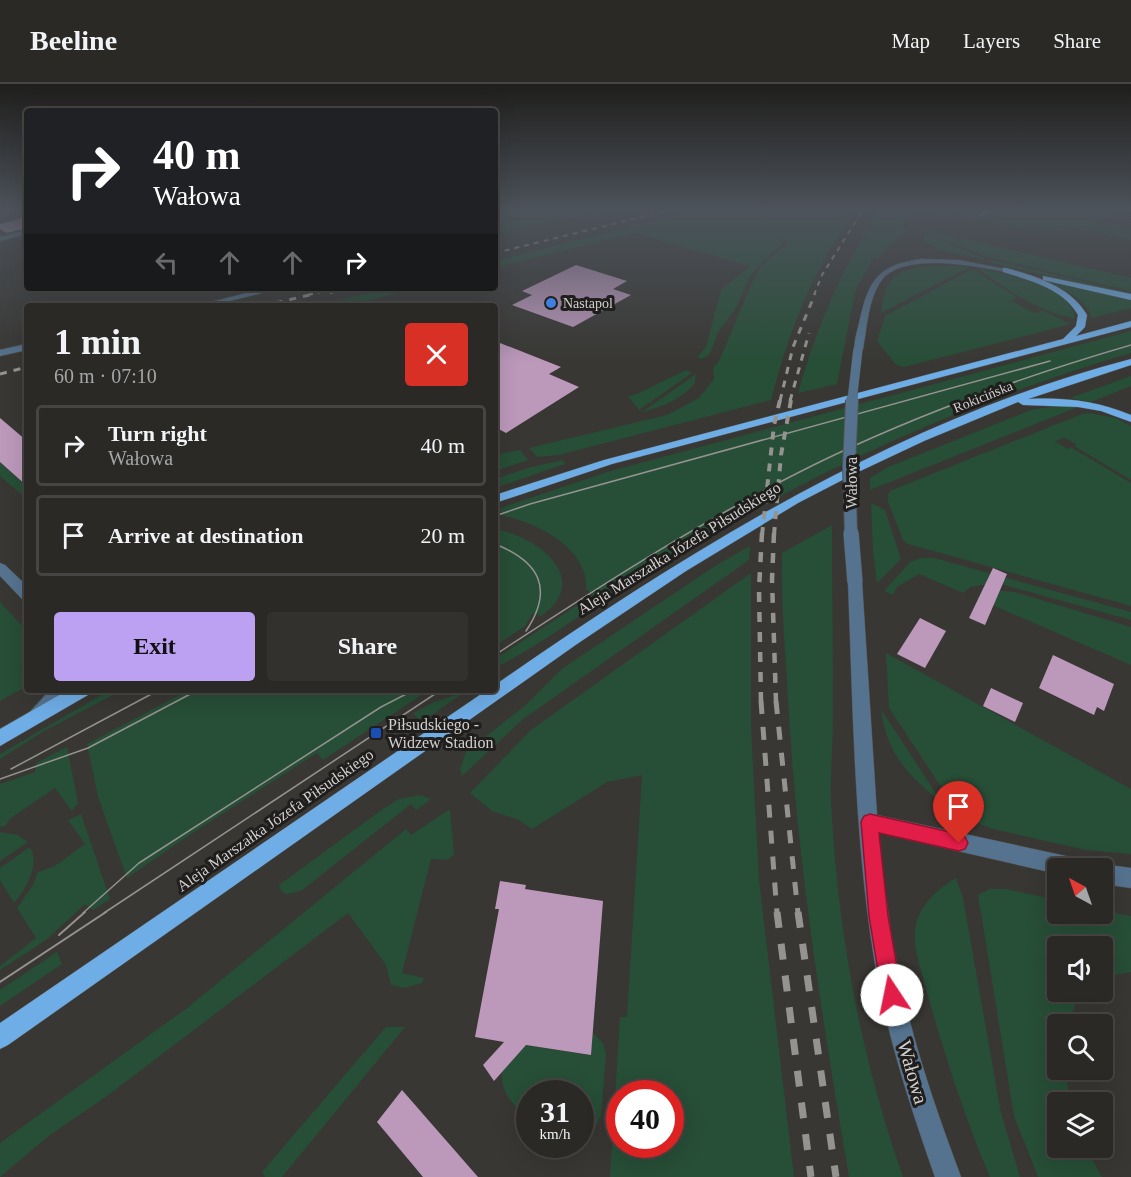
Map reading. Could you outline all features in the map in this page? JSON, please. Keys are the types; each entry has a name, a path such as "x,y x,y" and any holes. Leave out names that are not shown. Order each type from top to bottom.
{"main road":[{"path":"1006,270 1131,297"},
{"path":"1006,270 1049,286 1067,296 1079,307 1084,318 1080,327 1057,344"},
{"name":"Rokicińska","path":"498,498 608,462 1131,324"},
{"name":"Rokicińska","path":"851,471 1005,404 1131,362"},
{"path":"1005,404 1070,402 1107,410 1131,419"},
{"name":"Aleja Marszałka Józefa Piłsudskiego","path":"498,690 589,627 723,543 851,471"},
{"path":"0,738 77,693"},
{"name":"Aleja Marszałka Józefa Piłsudskiego","path":"0,1037 494,693"}],"street":[{"name":"Wałowa","path":"937,261 969,263 1006,270"},
{"name":"Wałowa","path":"937,261 910,264 886,272 879,278 873,290 858,350 851,444 851,541 870,822 879,916 892,995 926,1116 948,1177"},
{"path":"212,303 265,291"},
{"path":"0,353 24,348"},
{"path":"0,568 24,592"},
{"path":"27,722 58,693"},
{"path":"870,822 1047,862"},
{"path":"1113,876 1131,878"}],"green space":[{"path":"498,261 523,261 498,267"},
{"path":"733,261 764,261 750,276 735,310 718,332 710,354 702,359 697,357 706,347 721,290 750,266"},
{"path":"767,261 824,261 794,325 771,400 559,455 537,457 529,448 667,415 699,398 714,379 713,368 719,361 754,278"},
{"path":"850,261 872,261 855,292 837,384 798,393 822,322"},
{"path":"997,261 1131,293 1131,295 988,262"},
{"path":"1006,261 1058,261 1131,278 1131,291"},
{"path":"970,267 881,313 886,288 900,273 918,268"},
{"path":"977,268 1003,273 1050,289 1071,307 1075,318 1050,312 1037,306"},
{"path":"972,269 1018,298 1010,300 1034,313 1042,311 1033,306 1071,324 904,367 896,365 877,341 885,316"},
{"path":"1038,278 1131,299 1131,308 1092,318 1077,298"},
{"path":"376,291 405,291 359,303 330,303"},
{"path":"1131,331 1131,353 1076,370 969,409 864,454 761,507 681,553 498,666 498,657 593,595 586,589 585,575 570,550 545,531 531,524 503,516 498,509 607,472"},
{"path":"686,370 692,373 639,410 628,396 637,394"},
{"path":"696,374 695,383 684,394 664,405 642,412"},
{"path":"1131,376 1131,386 1091,402 1070,398"},
{"path":"1055,406 1078,407 870,490 870,478 888,467 1031,410"},
{"path":"1090,413 1116,418 1131,426 1131,480 1074,446 1077,445 1065,438 1055,441 1067,449 1071,447 1131,483 1131,606 908,544 903,540 888,502 888,494 892,490 1082,414"},
{"path":"520,450 528,460 498,470 498,454"},
{"path":"563,460 565,464 498,487 498,478"},
{"path":"0,462 24,483 24,496 0,476"},
{"path":"871,503 885,510 901,559 877,583 873,552"},
{"path":"832,525 831,803 839,899 863,1039 903,1177 849,1177 810,930 796,806 783,617 782,553"},
{"path":"498,530 527,540 542,550 554,561 561,574 562,588 556,602 541,616 533,613 525,626 498,644"},
{"path":"750,546 749,560 522,720 462,776 460,769 466,752 527,704 563,668 715,566"},
{"path":"921,558 934,558 1131,612 1131,620 997,583 970,587 963,593 919,574 897,587 893,595 884,591 910,562"},
{"path":"751,573 751,727 759,880 794,1177 610,1177 611,1158 684,1158 684,1080 616,1080 620,1017 627,1017 642,775 607,782 532,829 519,820 492,811 470,793 531,730"},
{"path":"994,590 1014,592 1131,627 1131,665 976,598"},
{"path":"0,602 24,628 24,688 0,701"},
{"path":"886,653 1131,789 1131,854 1086,850 993,829 961,817 889,708"},
{"path":"105,693 117,693 44,731 0,759 0,754"},
{"path":"183,693 424,693 323,760 317,753 127,878 98,797 87,744"},
{"path":"464,693 421,722 413,713 434,702"},
{"path":"881,709 942,803 901,763 888,739"},
{"path":"67,747 78,803 72,811 55,788 11,818 5,826 0,827 0,784 35,772 36,763"},
{"path":"420,795 431,799 416,810 411,804 301,891 287,894 282,892 279,885 383,809 399,799"},
{"path":"450,809 454,855 447,860 431,859 402,973 424,978 422,983 404,988 391,985 386,965 348,913 107,1096 50,1135 0,1177 0,1143 187,1008 406,829 411,835"},
{"path":"81,814 110,899 93,910 85,904 46,940 0,970 0,966 36,938 17,908 33,885 38,872 55,866 85,844 68,820"},
{"path":"0,832 18,835 28,842 0,861"},
{"path":"30,847 33,861 30,876 14,903 0,880 0,868"},
{"path":"956,878 963,898 1001,1113 1020,1177 990,1177 955,1084 917,953 915,931 924,906 935,893"},
{"path":"990,889 1006,889 1047,898 1047,924 1113,924 1113,913 1131,916 1131,972 1113,975 1113,936 1047,936 1047,1002 1078,1002 1072,1014 1047,1014 1047,1080 1067,1080 1069,1092 1047,1092 1047,1158 1092,1158 1102,1177 1038,1177 1014,1116 978,895"},
{"path":"57,952 62,964 0,1006 0,990"},
{"path":"386,1027 405,1027 282,1177 265,1177 262,1172"},
{"path":"593,1033 603,1043 606,1054 601,1115 594,1130 594,1080 516,1080 516,1107 503,1086 502,1071 515,1056 504,1042 590,1055"}],"building":[{"path":"576,265 627,281 613,289 631,295 573,327 512,305 532,295 522,291"},
{"path":"498,342 561,367 549,374 579,387 506,433 498,429"},
{"path":"0,418 24,438 24,483 0,462"},
{"path":"993,568 1007,574 985,625 969,618"},
{"path":"920,618 946,631 925,668 897,654"},
{"path":"1053,655 1114,684 1104,711 1097,707 1094,715 1039,688"},
{"path":"991,688 1023,703 1015,722 983,706"},
{"path":"500,881 526,885 525,889 603,901 591,1055 526,1045 494,1081 483,1065 504,1042 475,1037 499,909 495,909"},
{"path":"402,1090 478,1177 423,1177 377,1122"}],"tram line":[{"path":"498,653 701,526 830,457 903,424 978,395 1131,345"},
{"path":"498,515 530,504 1050,361"},
{"path":"498,545 523,559 538,578 539,602 535,616 526,631"},
{"path":"11,769 153,693"},
{"path":"0,779 88,748 192,693"},
{"path":"83,913 139,863 381,707 408,693"},
{"path":"104,913 436,693"},
{"path":"59,935 85,912"},
{"path":"0,982 106,912"}],"railway":[{"path":"814,295 831,261"},
{"path":"308,295 325,291"},
{"path":"330,293 338,291"},
{"path":"275,303 314,294"},
{"path":"780,401 793,347 815,294"},
{"path":"790,401 809,333"},
{"path":"0,374 24,368"},
{"path":"762,535 774,425 780,400"},
{"path":"774,535 781,455 791,400"},
{"path":"761,702 759,589 762,533"},
{"path":"774,533 772,580 776,702"},
{"path":"761,701 777,913"},
{"path":"776,701 798,913"},
{"path":"777,912 811,1177"},
{"path":"798,912 836,1177"}],"place":[{"name":"Nastapol","path":"551,303"},
{"name":"Piłsudskiego - Widzew Stadion","path":"376,733"}],"route":[{"path":"892,995 879,916 870,822 959,843"}]}
